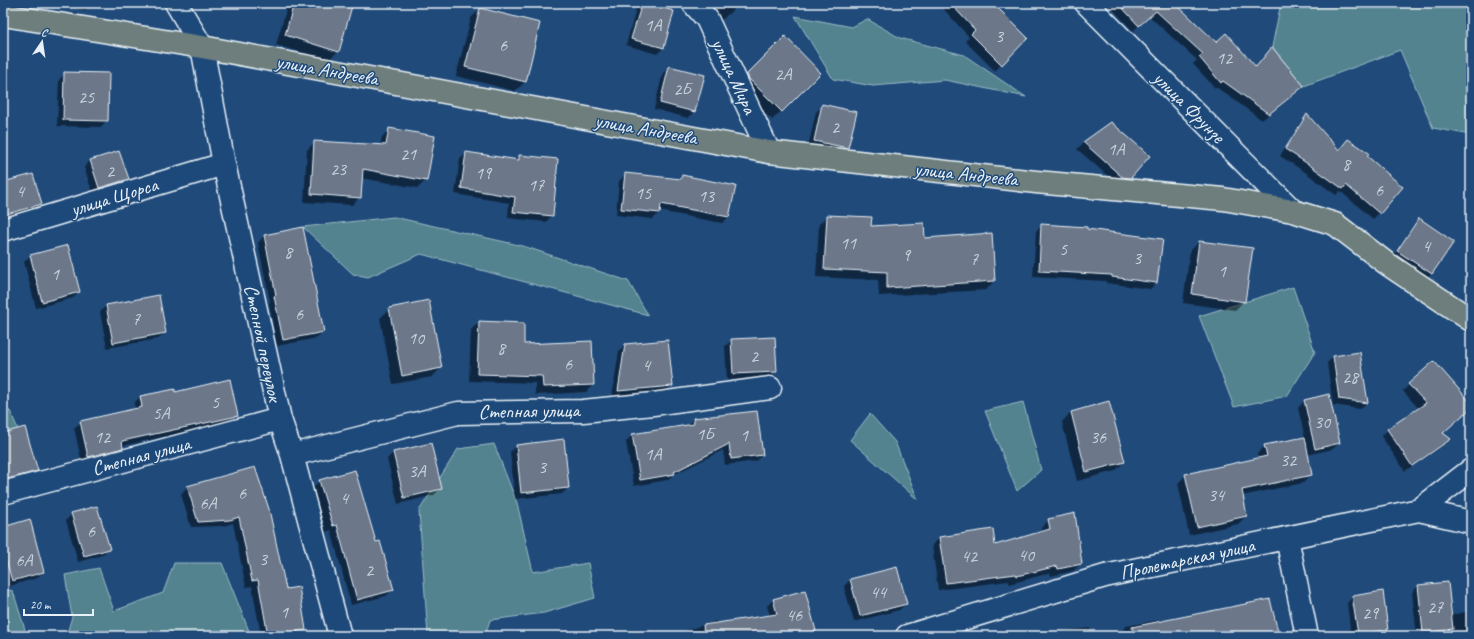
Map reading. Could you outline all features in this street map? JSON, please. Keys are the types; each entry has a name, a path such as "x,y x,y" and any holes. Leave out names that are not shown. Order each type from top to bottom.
{"main road":[{"name":"улица Андреева","path":"3,15 202,47 770,152 1036,182 1223,199 1293,212 1335,224 1386,263 1471,320"}],"street":[{"name":"Степной переулок","path":"176,3 202,47 224,164 280,419 292,455 340,636"},
{"name":"улица Мира","path":"693,3 707,19 770,152"},
{"name":"улица Фрунзе","path":"1086,3 1293,212"},
{"name":"улица Щорса","path":"3,230 224,164"},
{"name":"Степная улица","path":"292,455 458,413 583,411 653,404 770,388"},
{"name":"Степная улица","path":"3,493 280,419"},
{"path":"1418,510 1471,470"},
{"name":"Пролетарская улица","path":"907,636 1105,576 1418,510 1471,522"},
{"path":"1287,538 1307,636"}],"green space":[{"path":"1281,3 1471,3 1471,135 1433,128 1400,50 1304,86 1272,47"},
{"path":"795,16 852,27 867,19 900,38 964,55 1026,97 945,80 873,86 833,79"},
{"path":"394,217 523,246 628,281 648,315 421,254 368,277 353,274 303,227"},
{"path":"1293,287 1315,352 1287,396 1234,407 1199,316"},
{"path":"1023,402 1041,470 1017,491 985,411"},
{"path":"3,410 10,411 18,429 3,440"},
{"path":"870,414 895,442 918,500 850,440"},
{"path":"494,444 517,503 533,572 588,563 595,598 544,613 490,620 485,636 428,636 419,511 458,449"},
{"path":"174,563 222,563 251,636 66,636 72,617 65,575 99,568 114,611 163,593"},
{"path":"3,589 13,591 27,636 3,636"}],"building":[{"path":"294,3 341,3 352,6 339,52 285,35"},
{"path":"642,3 647,3 674,11 664,48 631,39"},
{"path":"950,3 993,3 1028,38 1002,65 971,34 975,30"},
{"path":"1118,3 1175,3 1216,42 1226,33 1256,67 1272,47 1304,86 1269,114 1223,81 1221,83 1199,57 1203,54 1156,11 1139,26"},
{"path":"480,8 540,23 526,82 465,67"},
{"path":"785,36 821,73 782,112 749,79 747,74"},
{"path":"669,66 705,75 695,112 660,103"},
{"path":"64,72 109,73 108,121 63,120"},
{"path":"822,104 857,112 848,148 814,141"},
{"path":"1307,114 1339,150 1348,139 1369,153 1367,156 1403,187 1380,214 1346,185 1343,189 1285,149"},
{"path":"1111,122 1150,156 1131,178 1122,177 1083,142"},
{"path":"389,128 435,136 427,181 363,169 361,198 311,194 314,141 386,145"},
{"path":"119,151 129,179 99,188 90,160"},
{"path":"466,152 519,160 519,155 558,159 553,216 513,212 515,197 461,188"},
{"path":"625,173 681,179 682,175 736,186 729,217 661,204 660,213 621,209"},
{"path":"33,174 42,204 7,214 3,200 3,182"},
{"path":"827,215 872,217 871,226 924,223 925,238 992,233 995,281 887,288 887,272 824,269"},
{"path":"1419,218 1454,242 1432,274 1397,251"},
{"path":"1041,224 1087,227 1087,229 1163,239 1157,283 1112,277 1112,275 1039,271"},
{"path":"303,227 324,332 283,340 264,235"},
{"path":"1199,241 1253,248 1245,302 1192,294"},
{"path":"68,245 80,292 42,302 30,255"},
{"path":"159,295 166,333 113,343 106,305"},
{"path":"429,300 442,368 402,376 389,308"},
{"path":"479,321 524,323 524,344 592,341 594,385 543,387 542,376 477,374"},
{"path":"775,337 777,372 733,374 731,339"},
{"path":"668,340 673,386 618,391 625,344"},
{"path":"1360,352 1368,403 1339,399 1333,356"},
{"path":"1434,361 1471,403 1471,408 1443,433 1451,439 1412,466 1387,429 1426,403 1408,384"},
{"path":"230,379 238,416 122,441 123,448 88,457 80,421 142,407 140,396 175,389 175,392"},
{"path":"1329,394 1340,443 1315,449 1304,400"},
{"path":"1109,401 1125,462 1086,472 1071,412"},
{"path":"757,411 763,455 731,459 729,444 674,472 675,474 640,480 632,434 694,424 693,418"},
{"path":"25,427 38,471 3,480 3,433"},
{"path":"1305,437 1312,475 1242,490 1247,516 1197,527 1185,474 1267,456 1264,445"},
{"path":"564,439 569,488 521,493 516,445"},
{"path":"431,443 442,489 404,498 393,452"},
{"path":"255,467 269,509 286,589 299,587 306,630 268,636 258,580 252,581 239,517 230,520 198,522 187,486"},
{"path":"355,470 376,542 380,541 394,590 357,600 337,525 333,526 319,480"},
{"path":"97,506 110,549 84,556 71,513"},
{"path":"1075,513 1082,564 1058,569 1057,566 1017,576 1016,574 946,583 939,537 993,529 995,545 1050,529 1048,519"},
{"path":"30,519 44,572 12,581 3,549 3,527"},
{"path":"897,567 907,604 860,616 850,579"},
{"path":"1448,582 1453,629 1423,633 1418,585"},
{"path":"805,590 816,631 795,636 704,636 703,625 777,614 773,599"},
{"path":"1383,591 1388,630 1358,634 1352,596"},
{"path":"1270,599 1279,636 1133,636 1132,627"}]}
